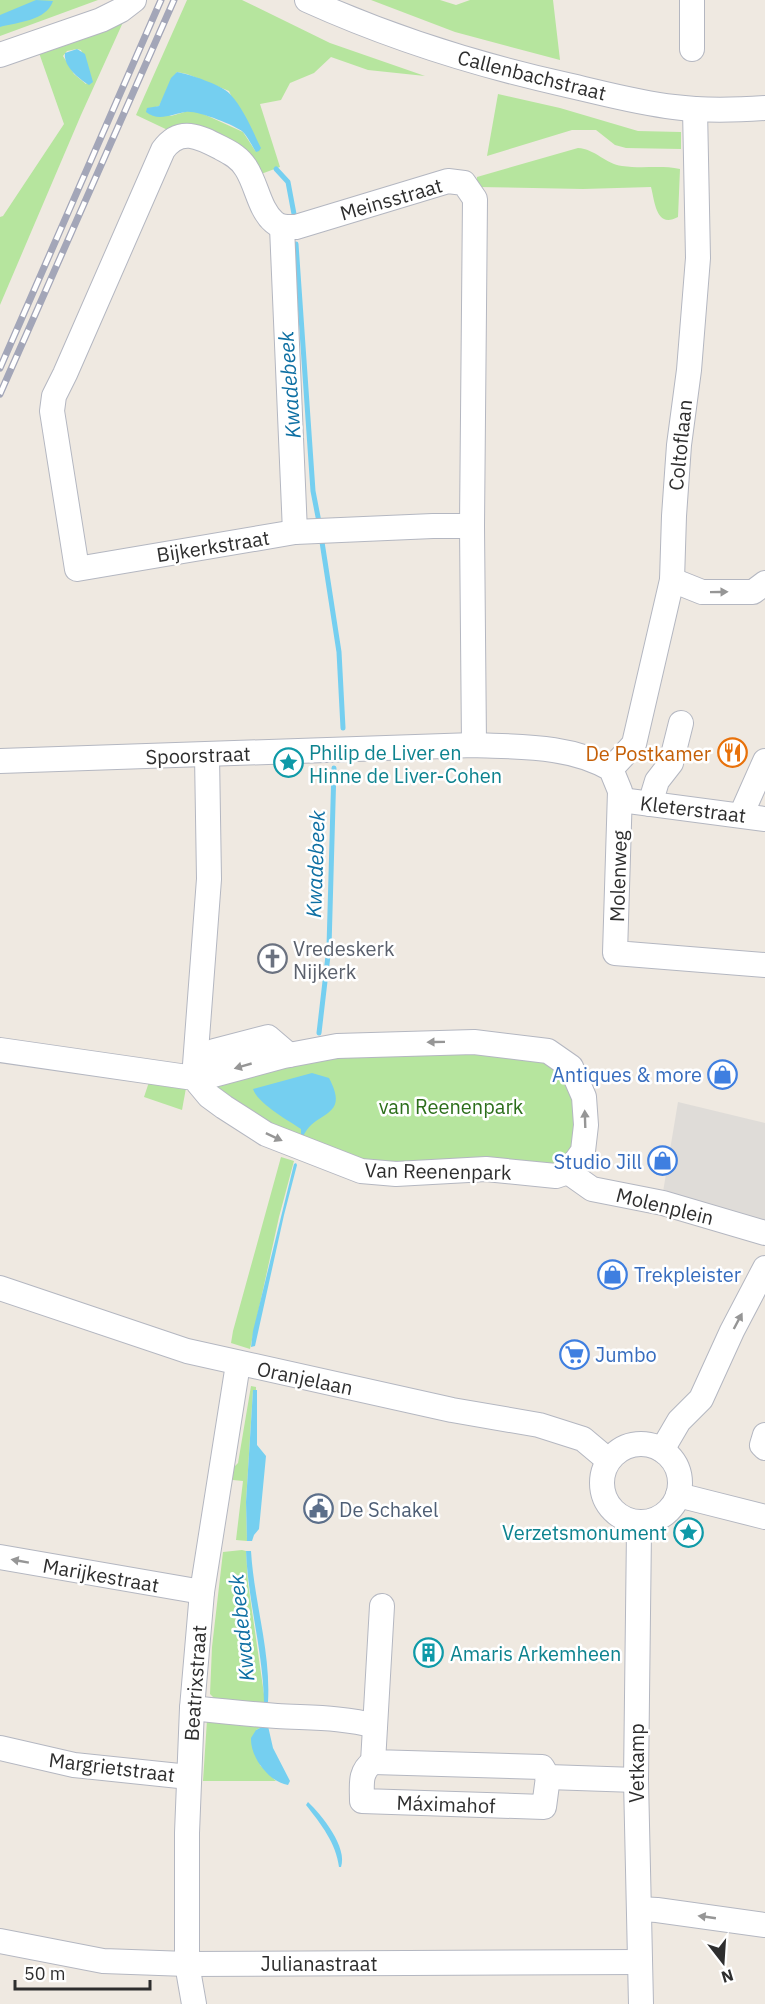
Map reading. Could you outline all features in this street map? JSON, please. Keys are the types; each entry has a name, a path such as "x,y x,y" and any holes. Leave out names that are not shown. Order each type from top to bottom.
{"street":[{"path":"0,55 101,20 121,10 134,0"},
{"name":"Callenbachstraat","path":"307,0 352,21 486,66 648,103 695,109 765,108"},
{"path":"692,0 692,49"},
{"name":"Coltoflaan","path":"610,769 634,744 672,580 679,445 689,370 698,258 695,109"},
{"name":"Bijkerkstraat","path":"282,227 274,222 266,211 246,167 236,156 200,137 188,136 170,141 163,150 54,396 52,411 77,569 296,532 472,526"},
{"name":"Meinsstraat","path":"282,227 296,227 448,181 464,183 475,199 472,526 474,745"},
{"path":"282,227 296,532"},
{"path":"672,580 702,592 753,592 765,583"},
{"path":"650,804 657,781 670,763 681,723"},
{"name":"Spoorstraat","path":"0,761 474,745 544,748 583,755 610,769"},
{"path":"202,1077 209,879 207,755"},
{"path":"741,816 765,761"},
{"path":"610,769 617,781 621,800"},
{"name":"Kleterstraat","path":"621,800 765,819"},
{"name":"Molenweg","path":"621,800 615,953 765,965"},
{"path":"0,1050 202,1077 253,1063 337,1046 462,1042 548,1051 571,1067 584,1097 586,1125 583,1152 568,1172"},
{"name":"Van Reenenpark","path":"202,1077 209,1096 266,1134 361,1171 382,1174 486,1169 556,1176 568,1172"},
{"name":"Molenplein","path":"568,1172 592,1189 663,1197 765,1233"},
{"path":"662,1450 679,1421 701,1399 765,1268"},
{"name":"Oranjelaan","path":"0,1288 152,1341 238,1364 452,1410 539,1425 584,1439 608,1460"},
{"name":"Beatrixstraat","path":"194,2004 187,1964 192,1708 202,1592 238,1364"},
{"path":"765,1435 762,1445 765,1448"},
{"path":"636,1444 652,1445 662,1450 674,1462 680,1478 678,1495 667,1512 659,1518 641,1522 629,1521 618,1515 609,1507 603,1496 601,1484 608,1460 620,1449 636,1444"},
{"path":"678,1495 765,1517"},
{"name":"Vetkamp","path":"641,1522 637,1631 636,1780 641,2004"},
{"name":"Marijkestraat","path":"0,1557 202,1592"},
{"name":"Máximahof","path":"373,1762 382,1606"},
{"path":"192,1708 303,1716 375,1726"},
{"name":"Margrietstraat","path":"0,1748 74,1765 189,1777"},
{"name":"Máximahof","path":"373,1762 542,1767 548,1777 544,1807 362,1801 362,1774 373,1762"},
{"name":"Máximahof","path":"548,1777 636,1780"},
{"path":"639,1909 765,1926"},
{"name":"Julianastraat","path":"0,1941 53,1953 103,1960 187,1964 640,1962"}],"green space":[{"path":"0,0 98,0 0,36"},
{"path":"187,0 242,0 330,43 425,76 368,70 331,57 314,73 290,83 281,100 260,104 280,167 261,174 136,115","holes":["177,72 229,91 256,152 243,132 199,112 188,111 171,116 152,108 159,106"]},
{"path":"371,0 440,0 456,5 470,0 553,0 560,60 455,32"},
{"path":"129,9 0,305 0,217 3,216 64,124 38,50","holes":["81,50 91,77 86,84 74,74 63,56 67,51"]},
{"path":"498,94 560,108 638,131 681,132 681,149 626,148 615,145 596,130 572,130 487,156"},
{"path":"578,148 590,151 616,165 680,169 678,217 671,220 661,217 651,187 583,189 477,187 477,177"},
{"name":"van Reenenpark","path":"417,1046 558,1063 586,1103 567,1168 384,1168 319,1149 213,1092 222,1078 258,1068"},
{"path":"149,1082 186,1088 182,1110 144,1097"},
{"path":"281,1157 294,1161 279,1217 250,1349 231,1343"},
{"path":"251,1386 256,1387 256,1390 253,1390 246,1502 247,1541 236,1540 243,1481 233,1480 231,1477 233,1468 238,1463"},
{"path":"246,1551 248,1583 266,1708 218,1702 210,1694 212,1647 223,1552"},
{"path":"207,1720 269,1720 268,1728 264,1726 256,1730 260,1765 276,1781 203,1781"}],"shaded area":[{"path":"678,1102 765,1123 765,1224 663,1192"}],"water":[{"path":"36,0 53,1 49,8 38,17 0,27 0,15"},
{"path":"77,49 85,54 93,82 89,85 76,76 66,63 65,53"},
{"path":"177,72 197,77 230,94 247,120 261,148 259,151 256,152 243,132 198,113 186,112 160,117 146,112 147,108 159,106 171,78"},
{"path":"312,1073 329,1078 335,1091 336,1101 333,1108 308,1128 301,1137 301,1129 267,1106 253,1089"},
{"path":"296,1163 255,1346 251,1347 253,1331"},
{"path":"253,1390 257,1390 257,1445 266,1456 259,1529 252,1541 247,1541 246,1502"},
{"path":"246,1551 251,1551 265,1645 268,1702 264,1702"},
{"path":"268,1726 273,1748 290,1781 288,1785 268,1774 254,1753 251,1738 256,1730"},
{"path":"308,1802 332,1832 341,1851 341,1867 339,1867 335,1850 327,1834 306,1805"}],"waterway":[{"name":"Kwadebeek","path":"276,169 288,182 294,214"},
{"name":"Kwadebeek","path":"296,244 313,491 319,522"},
{"name":"Kwadebeek","path":"322,542 339,652 343,728"},
{"name":"Kwadebeek","path":"319,1033 329,947 334,768"}],"railway":[{"path":"0,368 161,0"},
{"path":"0,394 174,0"}],"place":[{"name":"De Postkamer","path":"732,753"},
{"name":"Philip de Liver en Hinne de Liver-Cohen","path":"288,763"},
{"name":"Vredeskerk Nijkerk","path":"272,959"},
{"name":"Antiques & more","path":"723,1074"},
{"name":"Studio Jill","path":"663,1161"},
{"name":"Trekpleister","path":"613,1274"},
{"name":"Jumbo","path":"574,1354"},
{"name":"De Schakel","path":"318,1509"},
{"name":"Verzetsmonument","path":"688,1532"},
{"name":"Amaris Arkemheen","path":"429,1653"}]}
